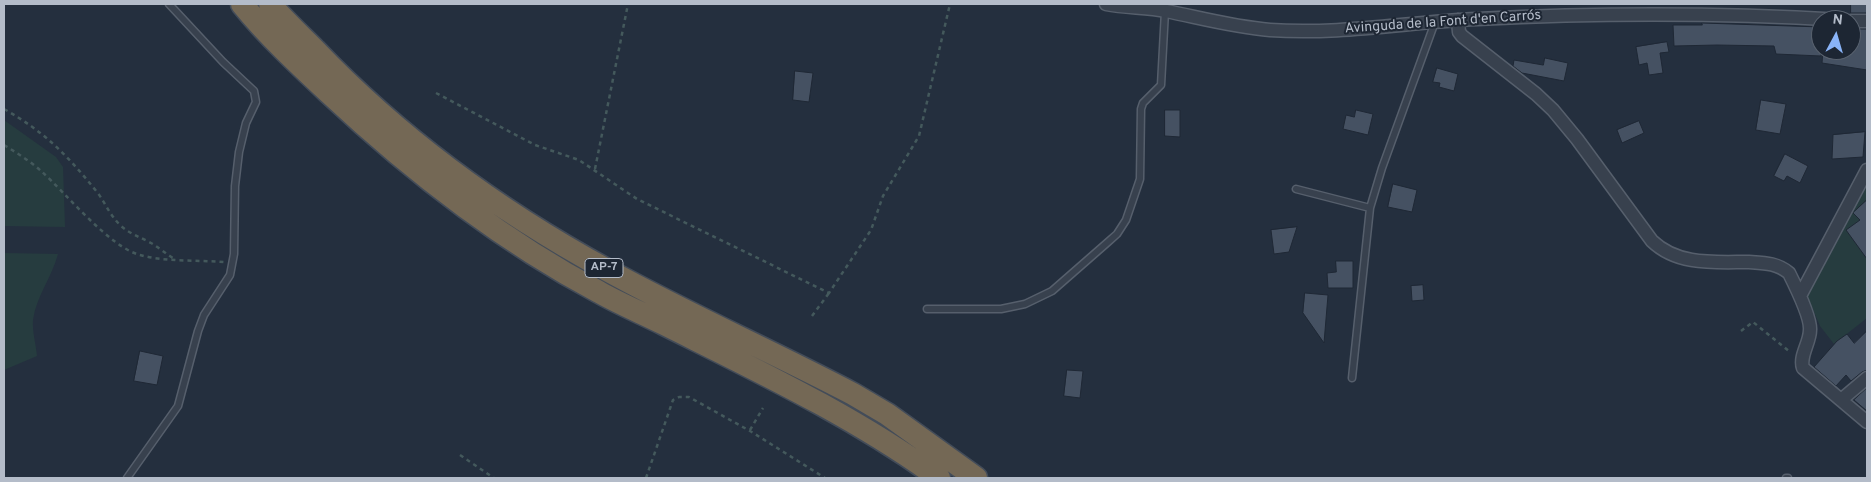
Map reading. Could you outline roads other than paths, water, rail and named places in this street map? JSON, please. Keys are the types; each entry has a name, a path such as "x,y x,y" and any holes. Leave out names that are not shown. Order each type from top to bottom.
{"highway":[{"name":"AP-7","path":"242,4 276,42 355,116 434,184 492,226 540,258 599,292 831,408 882,439 939,478"},
{"name":"AP-7","path":"270,4 327,64 388,121 490,198 559,243 607,270 861,399 887,414 976,478"}],"street":[{"name":"Avinguda de la Font d'en Carrós","path":"1106,4 1165,11 1214,22 1278,30 1344,30 1458,20 1593,15 1761,15 1811,18"},
{"path":"1458,20 1459,32 1462,36 1536,94 1558,115 1658,247 1679,258 1697,261 1770,263 1790,274 1811,327 1801,361 1803,368 1867,422"},
{"path":"1800,296 1867,170"},
{"path":"1842,400 1867,378"}],"lane":[{"path":"127,478 156,440 178,406 198,331 204,316 230,275 233,263 235,186 239,152 246,123 256,102 254,91 223,62 169,4"},
{"path":"926,309 1001,309 1025,304 1052,291 1117,234 1126,220 1140,179 1141,109 1143,103 1161,85 1165,11"},
{"path":"1352,378 1370,208 1382,168 1435,22"},
{"path":"1296,189 1370,208"}]}
